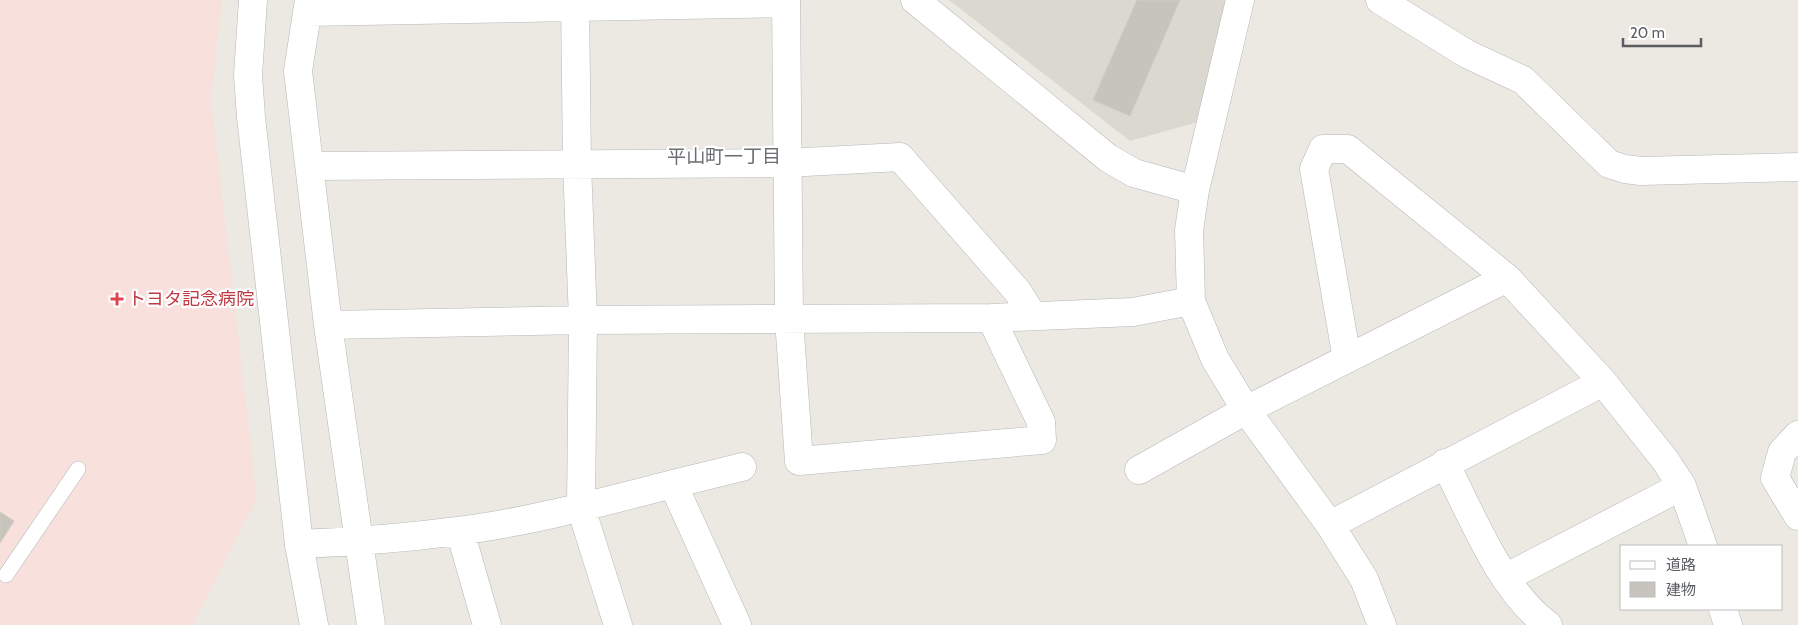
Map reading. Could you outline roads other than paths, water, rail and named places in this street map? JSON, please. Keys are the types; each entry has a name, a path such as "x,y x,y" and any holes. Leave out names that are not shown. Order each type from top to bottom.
{"street":[{"path":"254,0 248,75 251,117 299,544 314,625"},
{"path":"915,0 1108,158 1134,173 1195,190"},
{"path":"1240,0 1195,190 1189,230 1191,301 1215,359 1246,410 1330,525 1364,579 1382,625"},
{"path":"1380,0 1467,54 1523,80 1609,164 1641,171 1798,167"},
{"path":"371,625 357,542 328,325 298,71 309,6 786,2 786,163 789,319 799,461 1042,440 1041,422 990,318"},
{"path":"575,3 577,164 583,320 581,508 618,625"},
{"path":"1347,359 1314,169 1323,149 1348,149 1507,278 1603,382 1665,460 1682,486 1703,545"},
{"path":"310,166 786,163 900,157 1018,292 1032,315"},
{"path":"1139,470 1246,410 1507,278"},
{"path":"328,325 583,320 990,318 1133,312 1191,301"},
{"path":"1330,525 1603,382"},
{"path":"1798,435 1782,452 1775,478 1798,516"},
{"path":"1445,464 1505,578 1537,617 1548,625"},
{"path":"299,544 357,542 460,531 581,508 742,466"},
{"path":"673,484 737,625"},
{"path":"1505,578 1682,486"},
{"path":"460,531 487,625"},
{"path":"1723,610 1728,625"}],"lane":[{"path":"6,575 78,469"}],"place":[{"name":"トヨタ記念病院","path":"117,299"}],"district":[{"name":"平山町一丁目","path":"724,156"}]}
